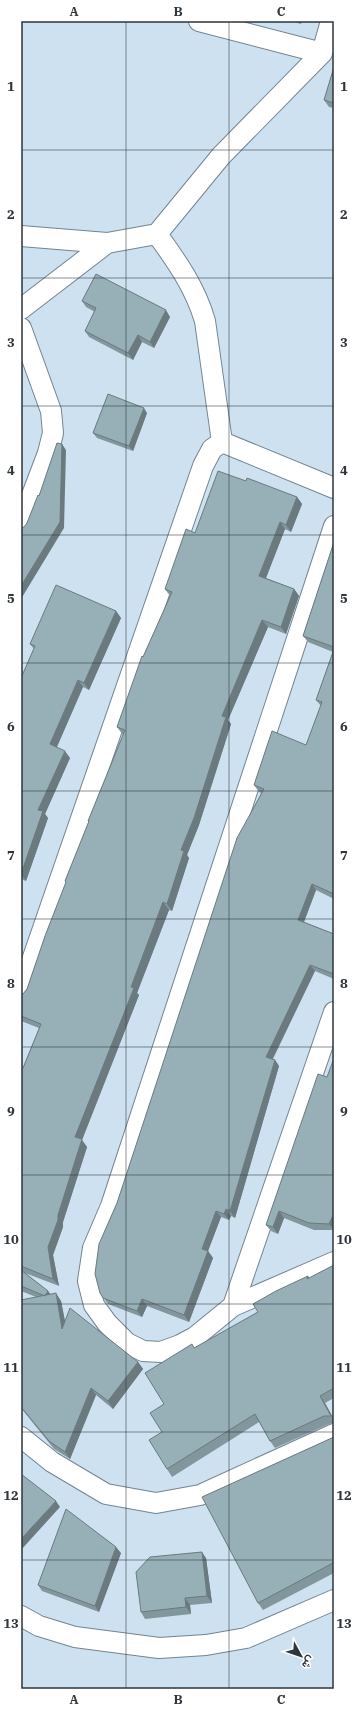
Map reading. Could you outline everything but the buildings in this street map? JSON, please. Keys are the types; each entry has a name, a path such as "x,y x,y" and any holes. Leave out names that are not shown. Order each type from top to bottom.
{"street":[{"path":"199,21 322,53"},
{"path":"21,236 107,243 157,234 221,156 322,53 331,21"},
{"path":"157,234 183,270 200,306 205,321 222,442"},
{"path":"21,309 107,243"},
{"path":"21,328 51,411 53,433 48,453 21,524"},
{"path":"222,442 334,488"},
{"path":"21,992 203,466 212,449 222,442"},
{"path":"334,526 111,1206 93,1248 88,1281 94,1305 107,1323 127,1343 143,1351 161,1352 180,1345 195,1337 233,1306 334,1262"},
{"path":"233,1306 334,1012"},
{"path":"21,1437 52,1462 106,1494 156,1503 200,1495 334,1434"},
{"path":"21,1616 39,1626 75,1637 159,1648 206,1645 246,1638 334,1600"}]}
